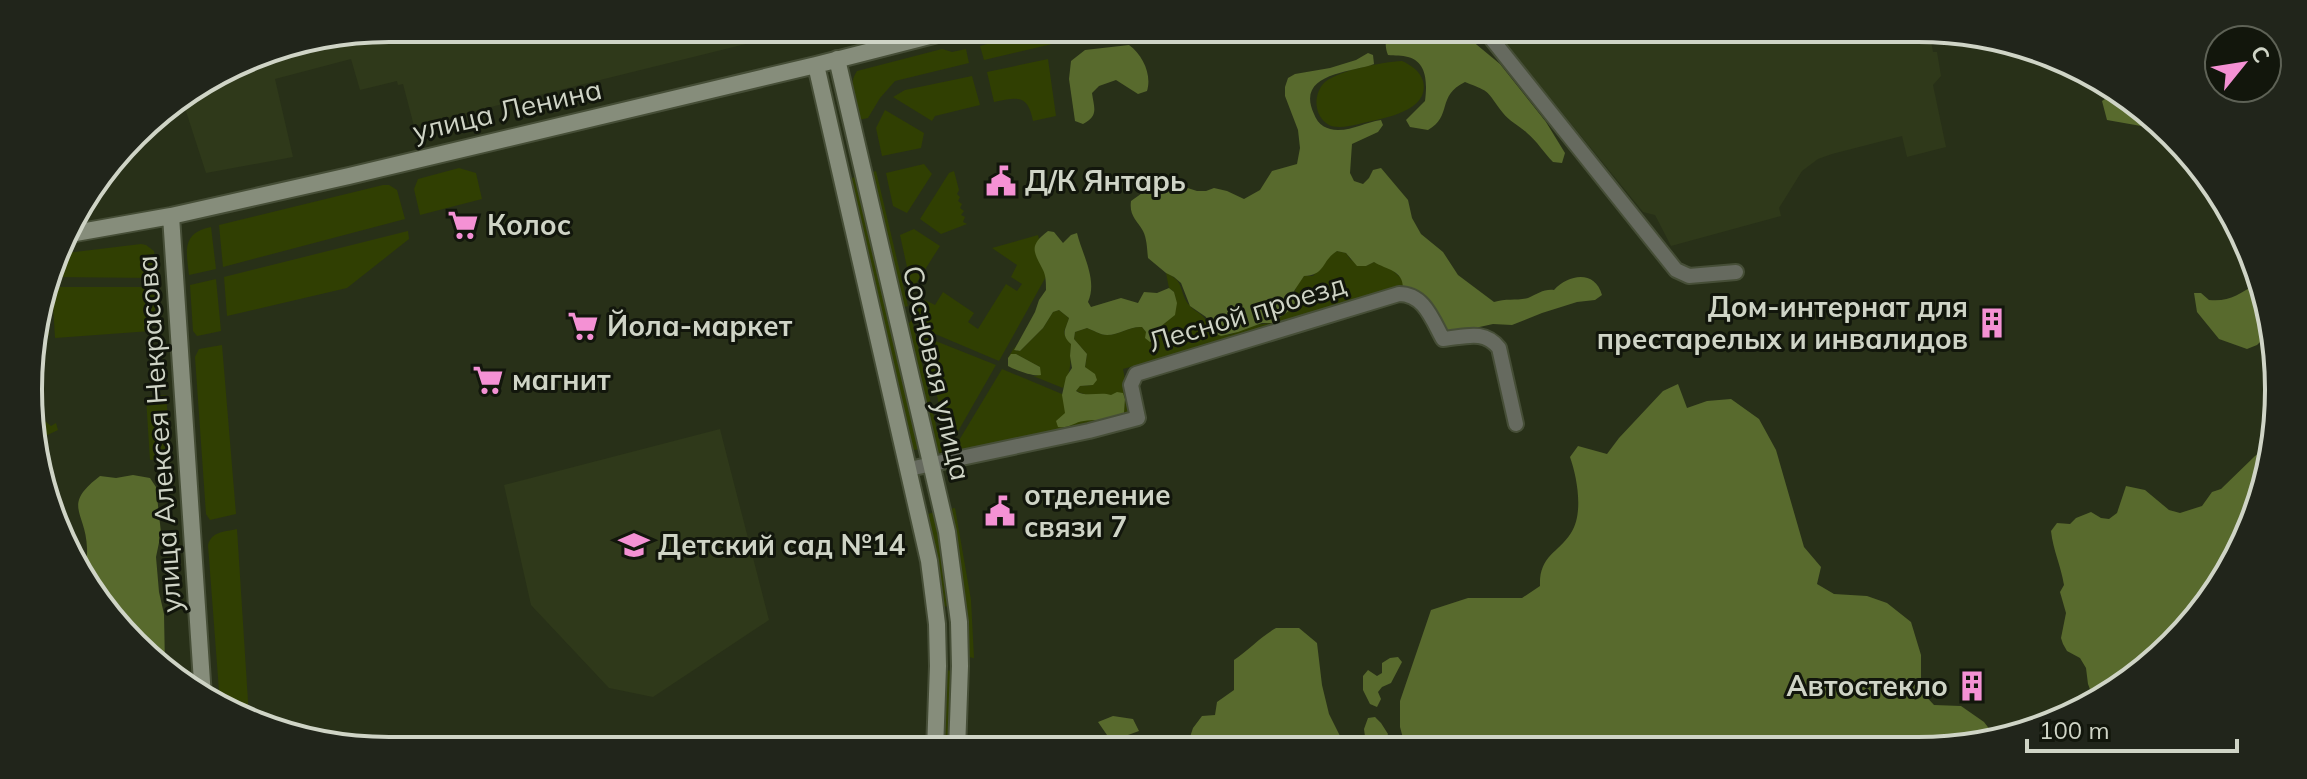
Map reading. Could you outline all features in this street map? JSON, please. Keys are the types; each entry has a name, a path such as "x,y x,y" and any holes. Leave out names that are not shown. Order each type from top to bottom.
{"street":[{"name":"улица Ленина","path":"80,232 171,216 349,176 905,42"},
{"path":"1494,42 1676,270 1689,276 1736,272"},
{"name":"Сосновая улица","path":"837,59 947,532 959,622 957,737"},
{"name":"Сосновая улица","path":"816,65 924,533 937,624 935,737"},
{"name":"улица Алексея Некрасова","path":"171,216 202,682"},
{"name":"Лесной проезд","path":"909,469 1138,418 1131,385 1136,374 1399,294 1409,294 1425,306 1443,339 1485,336 1492,339 1499,348 1516,424"}],"shaded area":[{"path":"390,42 753,42 414,126 403,84 398,85 397,81 360,90 351,59 275,79 293,157 206,173 185,109 236,78 300,54 344,45"},
{"path":"1504,42 1918,42 1931,43 1933,52 1937,52 1941,76 1933,85 1946,147 1907,157 1902,136 1818,159 1802,171 1779,208 1781,216 1671,246 1655,215 1643,212"},
{"name":"Детский сад №14","path":"720,429 769,620 653,697 609,688 531,605 504,485"}],"green space":[{"path":"994,42 1061,42 984,60 980,46"},
{"path":"1386,42 1473,42 1500,64 1546,122 1565,153 1562,163 1553,162 1531,136 1505,116 1488,93 1465,82 1450,93 1436,124 1428,130 1410,127 1406,120 1425,101 1425,75 1415,60 1388,55"},
{"path":"1129,45 1145,66 1147,91 1138,94 1116,80 1099,86 1092,93 1094,111 1091,118 1083,124 1075,121 1069,79 1071,61 1085,50"},
{"path":"942,49 952,52 966,49 969,63 895,81 868,118 858,120 852,88 857,71"},
{"path":"1368,53 1373,55 1374,64 1328,77 1312,90 1310,100 1318,121 1330,129 1349,129 1381,120 1383,125 1378,132 1352,144 1350,173 1354,181 1363,184 1373,170 1381,168 1408,200 1412,218 1421,234 1443,252 1458,275 1494,302 1528,298 1581,277 1594,281 1602,295 1595,300 1577,302 1512,325 1493,324 1447,332 1403,288 1400,277 1393,271 1374,262 1357,266 1346,253 1337,251 1320,270 1304,276 1294,291 1297,299 1293,308 1272,323 1262,323 1221,336 1214,333 1206,317 1190,306 1181,283 1148,258 1145,237 1132,214 1131,201 1145,191 1172,183 1197,191 1214,188 1244,199 1260,190 1272,171 1297,164 1300,148 1298,130 1285,96 1288,78 1356,60"},
{"path":"1048,59 1056,116 1033,121 1025,102 1009,99 994,102 987,72"},
{"path":"1402,61 1415,69 1423,81 1423,92 1412,107 1391,116 1344,127 1329,125 1320,116 1316,104 1318,92 1325,82 1351,70"},
{"path":"972,76 980,105 935,116 932,121 893,97 905,90"},
{"path":"2106,98 2144,126 2107,120 2102,101"},
{"path":"885,110 924,133 921,148 882,156 876,128"},
{"path":"924,164 932,174 907,213 893,206 886,173"},
{"path":"459,168 476,173 482,199 420,215 414,189 418,179"},
{"path":"876,171 908,306 904,307 870,173"},
{"path":"954,171 960,197 958,201 964,211 961,215 967,224 941,234 920,219 949,173"},
{"path":"855,177 921,449 913,450 849,179"},
{"path":"383,185 397,190 405,219 223,267 219,225"},
{"path":"211,227 216,269 189,275 188,244 195,234"},
{"path":"914,229 940,246 912,290 900,235"},
{"path":"408,231 409,239 347,288 227,316 224,277"},
{"path":"1048,231 1054,232 1063,243 1077,233 1090,276 1088,302 1091,307 1121,298 1138,303 1144,292 1157,293 1169,288 1174,292 1177,303 1175,315 1155,331 1155,338 1150,342 1145,338 1146,332 1142,327 1107,335 1087,328 1075,332 1074,339 1087,354 1085,367 1095,374 1097,380 1093,385 1080,386 1076,391 1111,395 1123,393 1124,413 1113,418 1058,427 1056,421 1065,413 1062,395 1066,377 1072,368 1071,344 1065,334 1069,318 1059,310 1053,312 1043,328 1020,351 1014,350 1046,290 1045,275 1035,245"},
{"path":"1038,235 1048,273 999,361 921,328 917,311 925,300 935,305 943,292 974,313 968,322 978,329 1006,284 1017,291 1022,284 1011,277 1017,265 992,248"},
{"path":"146,245 154,251 158,278 60,277 70,253"},
{"path":"1337,251 1366,266 1374,262 1391,269 1403,280 1403,288 1123,369 1132,416 1124,413 1125,399 1076,391 1080,386 1093,385 1085,367 1087,354 1074,339 1075,332 1087,328 1107,335 1138,327 1146,332 1159,328 1169,318 1175,299 1166,273 1176,280 1186,301 1209,325 1229,335 1254,325 1272,323 1293,308 1295,290 1304,276 1313,276"},
{"path":"216,279 221,331 197,336 193,331 190,285"},
{"path":"58,287 158,287 151,331 55,338 53,304"},
{"path":"2250,287 2261,341 2247,349 2219,339 2197,312 2194,293 2201,293 2209,300 2234,296"},
{"path":"1059,310 1069,318 1064,334 1071,344 1069,371 1063,388 1033,376 1037,376 1040,367 1016,354 1008,358 1015,346 1014,350 1020,351 1043,328 1053,312"},
{"path":"912,320 942,452 936,454 907,325"},
{"path":"923,336 996,365 949,447"},
{"path":"222,345 236,514 210,520 206,514 195,357 199,349"},
{"path":"1011,354 1040,367 1041,375 1008,366"},
{"path":"1002,369 1124,420 955,454 952,452"},
{"path":"1678,384 1687,408 1707,401 1731,399 1759,419 1776,450 1804,547 1821,567 1817,584 1834,594 1867,596 1887,603 1911,622 1921,655 1921,691 1934,705 1961,706 1989,729 1918,737 1403,737 1400,701 1431,610 1468,598 1522,598 1540,586 1542,568 1575,525 1577,485 1570,457 1578,446 1607,454 1663,391"},
{"path":"166,395 171,453 163,459 150,460 146,397"},
{"path":"44,420 51,426 56,423 58,430 45,436"},
{"path":"2259,453 2239,522 2206,583 2179,619 2147,651 2090,690 2086,668 2080,658 2067,651 2061,638 2066,613 2060,592 2064,585 2051,531 2057,523 2070,524 2091,512 2109,519 2117,513 2126,486 2145,490 2169,510 2180,513 2202,506 2212,492 2221,489"},
{"path":"133,475 150,478 156,487 161,533 156,557 164,614 165,655 128,619 87,559 86,536 78,502 88,486 100,476 116,478"},
{"path":"955,508 971,600 974,658 968,657 965,600 949,509"},
{"path":"935,512 949,606 942,607 928,514"},
{"path":"237,529 248,707 219,692 208,545 210,540 223,532"},
{"path":"1276,628 1299,628 1317,643 1329,714 1340,737 1190,737 1202,716 1215,715 1217,702 1234,690 1234,660"},
{"path":"1398,657 1402,662 1391,683 1378,692 1381,699 1377,707 1370,704 1363,690 1363,676 1368,670 1377,676 1382,673 1382,663"},
{"path":"945,670 953,671 950,737 942,737"},
{"path":"1113,716 1133,719 1139,731 1128,735 1107,735 1098,722"},
{"path":"1375,717 1381,723 1387,737 1365,737 1368,718"}],"place":[{"name":"Д/К Янтарь","path":"1001,181"},
{"name":"Колос","path":"463,225"},
{"name":"Дом-интернат для престарелых и инвалидов","path":"1992,323"},
{"name":"Йола-маркет","path":"583,326"},
{"name":"магнит","path":"488,380"},
{"name":"отделение связи 7","path":"1000,511"},
{"name":"Детский сад №14","path":"634,545"},
{"name":"Автостекло","path":"1972,686"}]}
